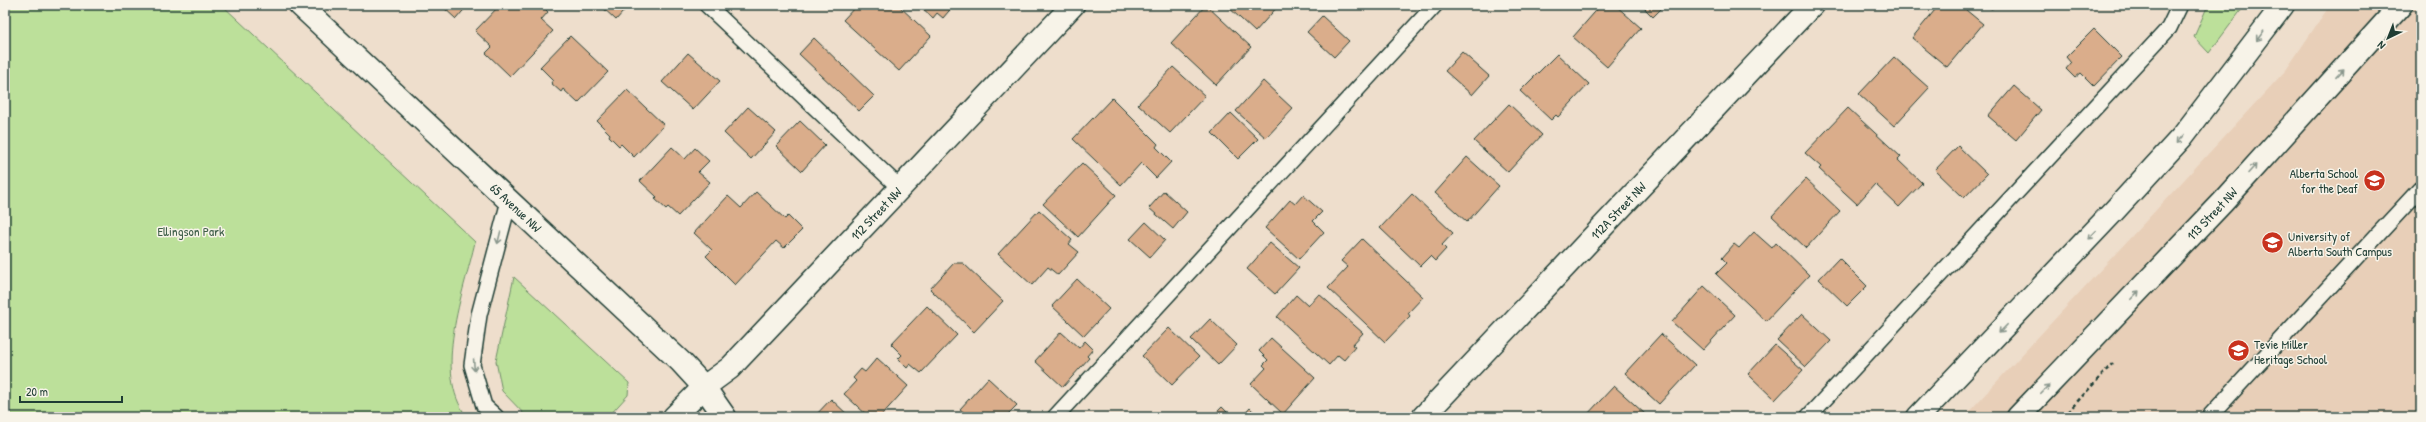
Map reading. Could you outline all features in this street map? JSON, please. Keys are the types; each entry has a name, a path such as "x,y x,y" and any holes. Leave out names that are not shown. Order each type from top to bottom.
{"street":[{"name":"65 Avenue NW","path":"300,5 681,362 704,387 725,417"},
{"name":"112 Street NW","path":"674,417 704,387 730,368 901,189 1073,5"},
{"name":"112A Street NW","path":"1424,417 1812,5"},
{"path":"1918,417 2113,212 2182,137 2284,5"},
{"name":"113 Street NW","path":"2018,417 2223,202 2401,5"}],"lane":[{"path":"707,5 901,189"},
{"path":"1055,417 1435,5"},
{"path":"1808,417 2169,28 2180,5"},
{"path":"2209,417 2421,188"},
{"path":"496,417 484,406 472,365 479,315 509,201"}],"path":[{"path":"2421,242 2417,246 2421,250"}],"shaded area":[{"name":"University of Alberta South Campus","path":"2330,5 2421,5 2421,417 1964,417 2286,70"}],"green space":[{"name":"Ellingson Park","path":"5,5 222,5 475,242 458,307 451,355 452,378 457,399 467,417 5,417"},
{"path":"2208,5 2245,5 2209,53 2194,37"},
{"path":"514,277 629,383 628,395 608,417 527,417 502,391 496,361"}],"building":[{"path":"437,5 468,5 456,19 443,7 441,9"},
{"path":"500,5 541,5 548,12 541,20 553,31 510,76 486,53 492,47 475,31"},
{"path":"600,5 629,5 616,20"},
{"path":"857,5 898,5 931,36 899,71 843,20"},
{"path":"919,5 954,5 943,18 937,13 933,18"},
{"path":"1206,5 1251,47 1216,85 1171,43"},
{"path":"1226,5 1279,5 1255,32"},
{"path":"1601,5 1615,5 1641,28 1607,67 1573,37"},
{"path":"1641,5 1665,5 1653,17"},
{"path":"1939,5 1960,5 1983,24 1947,67 1912,38"},
{"path":"1985,5 1995,5 1992,9"},
{"path":"1322,16 1349,41 1334,57 1307,32"},
{"path":"2094,29 2122,57 2094,86 2081,73 2075,78 2066,69 2071,63 2066,57"},
{"path":"570,36 608,72 578,103 563,89 561,92 551,83 553,80 540,67"},
{"path":"814,38 874,96 859,111 799,54"},
{"path":"1462,52 1489,76 1472,95 1445,71"},
{"path":"688,53 720,81 693,110 662,82"},
{"path":"1557,54 1589,84 1558,117 1556,115 1551,120 1520,91"},
{"path":"1894,57 1929,88 1894,126 1859,94"},
{"path":"1173,67 1205,96 1170,133 1138,104"},
{"path":"1263,81 1293,109 1266,138 1236,111"},
{"path":"2014,86 2041,110 2016,140 1988,116"},
{"path":"627,90 664,125 634,157 621,144 619,146 597,121"},
{"path":"1112,98 1158,144 1156,147 1171,162 1156,178 1141,163 1121,185 1073,139"},
{"path":"1509,104 1542,135 1508,172 1474,141"},
{"path":"748,107 776,132 751,159 724,133"},
{"path":"1848,108 1901,157 1898,160 1922,183 1899,207 1875,184 1857,204 1819,169 1821,167 1805,153"},
{"path":"1231,113 1258,139 1238,159 1212,133"},
{"path":"800,121 825,145 802,171 776,146"},
{"path":"1958,146 1987,174 1964,198 1935,170"},
{"path":"672,147 685,159 695,148 709,161 698,172 710,182 678,216 668,207 666,209 655,199 657,197 640,181"},
{"path":"1467,157 1499,186 1467,222 1435,193"},
{"path":"1082,163 1116,195 1078,237 1043,204"},
{"path":"1806,179 1840,211 1806,248 1772,216"},
{"path":"1164,191 1187,212 1173,229 1149,208"},
{"path":"756,192 785,219 788,216 802,230 784,248 776,241 735,285 706,256 712,250 694,233 728,196 741,208"},
{"path":"1412,194 1453,233 1442,245 1446,249 1435,261 1430,256 1420,266 1380,228"},
{"path":"1303,195 1322,212 1313,221 1324,232 1299,259 1265,228 1290,200 1295,204"},
{"path":"1039,210 1072,240 1069,244 1079,252 1058,275 1048,267 1032,285 998,254"},
{"path":"1146,222 1165,240 1150,257 1130,239"},
{"path":"1754,232 1772,248 1776,243 1809,275 1766,321 1716,274 1727,263 1722,258 1734,244 1739,248"},
{"path":"1362,239 1423,297 1408,313 1410,316 1385,342 1328,288 1348,267 1341,261"},
{"path":"1270,243 1299,268 1275,294 1247,269"},
{"path":"1839,258 1867,286 1847,306 1819,279"},
{"path":"954,263 963,263 1003,301 974,332 930,289"},
{"path":"1077,279 1109,309 1084,336 1052,306"},
{"path":"1704,286 1735,315 1703,350 1672,322"},
{"path":"1319,294 1363,333 1352,345 1355,347 1344,360 1338,355 1329,365 1277,317 1296,295 1308,306"},
{"path":"927,306 957,335 921,373 910,364 907,368 898,359 902,355 891,344"},
{"path":"1802,314 1831,341 1806,367 1777,340"},
{"path":"1210,319 1237,345 1218,365 1191,339"},
{"path":"1169,328 1199,357 1172,385 1142,356"},
{"path":"1061,332 1079,348 1085,341 1093,349 1087,356 1089,358 1063,387 1035,361"},
{"path":"1661,334 1695,365 1659,404 1625,373"},
{"path":"1271,338 1315,378 1283,414 1251,384 1266,368 1263,365 1268,360 1259,351"},
{"path":"1775,345 1803,370 1775,400 1748,374"},
{"path":"877,358 908,386 880,417 869,417 844,394 856,381 853,378 861,369 865,372"},
{"path":"988,378 1017,405 1005,417 969,417 960,409"},
{"path":"1614,386 1645,414 1643,417 1585,417"},
{"path":"831,399 850,417 814,417"},
{"path":"1222,407 1232,417 1212,417"},
{"path":"1250,408 1259,417 1242,417"}],"place":[{"name":"Alberta School for the Deaf","path":"2374,180"},
{"name":"University of Alberta South Campus","path":"2273,243"},
{"name":"Tevie Miller Heritage School","path":"2238,351"}]}
